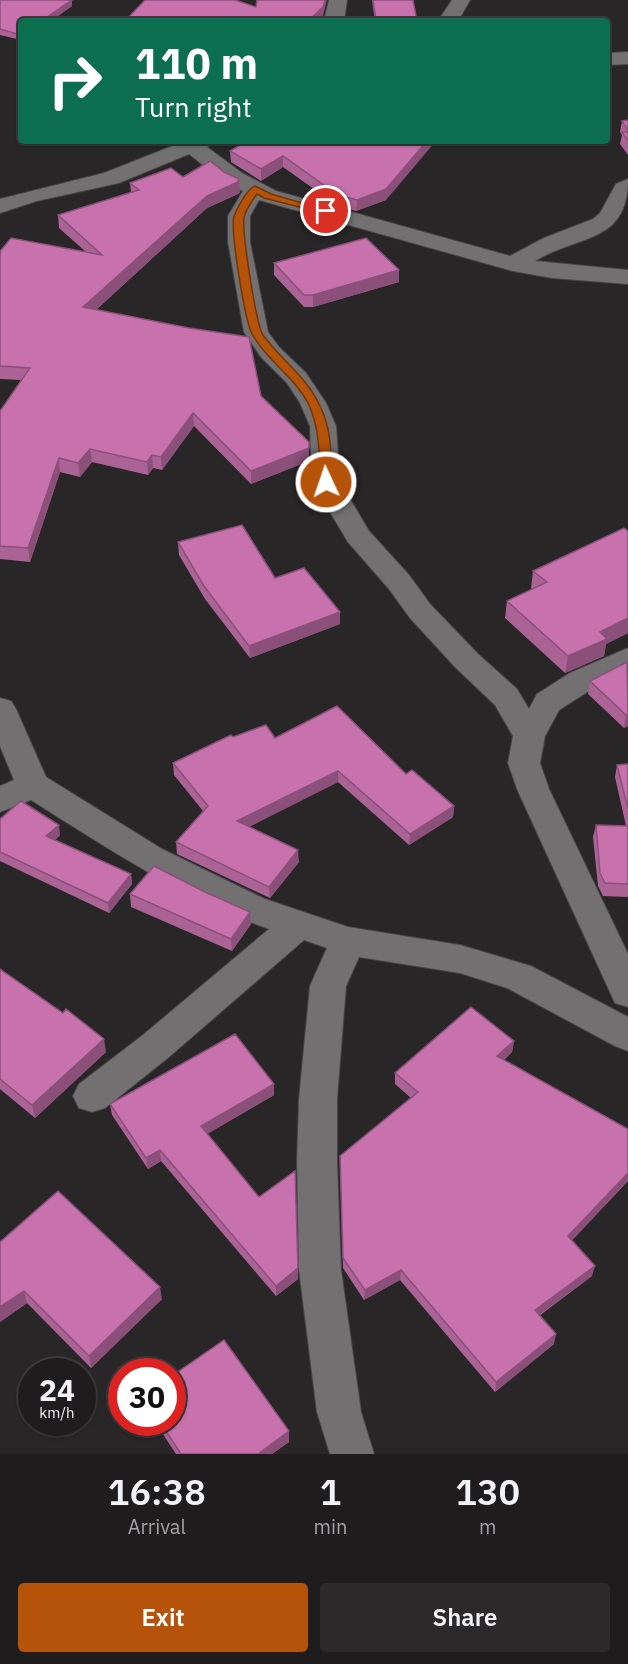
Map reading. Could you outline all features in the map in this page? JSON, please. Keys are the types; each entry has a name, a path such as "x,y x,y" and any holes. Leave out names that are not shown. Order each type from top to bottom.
{"street":[{"path":"335,18 338,0"},
{"path":"450,18 461,0"},
{"path":"610,59 628,58"},
{"path":"0,206 31,196 111,178 196,144"},
{"path":"199,144 234,178 268,196 513,264 628,277"},
{"path":"513,264 549,244 596,227 608,218 615,200 628,186"},
{"path":"255,189 239,216 239,242 256,332 270,352 297,378 314,403 323,426 326,482 358,536 399,582 420,611 467,661 506,697 529,736"},
{"path":"628,658 581,681 548,702 529,736 524,763 533,789 628,992"},
{"path":"0,709 33,785 150,858 253,909 348,941 460,959 518,976 628,1035"},
{"path":"0,800 33,785"},
{"path":"92,1096 156,1046 299,924"},
{"path":"348,941 328,986 318,1099 317,1162 320,1270 339,1412 352,1454"}],"building":[{"path":"0,0 72,0 45,18 18,18 18,34 0,29"},
{"path":"145,0 235,0 256,7 257,0 325,0 323,7 311,18 128,18"},
{"path":"373,0 413,0 416,18 376,18"},
{"path":"628,120 628,130 622,121"},
{"path":"622,132 628,132 628,141"},
{"path":"242,144 424,144 386,189 357,200 338,195 283,156 261,169 230,151"},
{"path":"210,161 224,172 239,179 238,182 207,196 83,307 189,328 249,337 261,396 309,442 309,448 251,471 193,413 161,457 152,455 147,462 90,449 78,463 59,458 28,548 0,546 0,411 30,368 0,366 1,250 11,238 102,255 58,215 139,190 130,183 171,168 183,177"},
{"path":"366,238 399,270 313,295 304,295 274,263"},
{"path":"242,525 275,578 304,568 340,612 249,646 204,586 178,542"},
{"path":"624,528 628,531 628,618 600,632 607,639 568,656 507,601 547,582 533,571"},
{"path":"627,662 628,714 626,715 590,681"},
{"path":"337,706 406,774 412,770 454,806 410,834 338,771 237,821 298,850 269,887 176,842 208,806 173,763 231,735 233,737 266,725 275,738"},
{"path":"628,764 628,809 617,765"},
{"path":"21,801 59,825 46,836 131,874 108,903 0,852 0,819"},
{"path":"596,825 628,826 628,884 605,883 600,873"},
{"path":"154,866 250,912 231,939 130,894"},
{"path":"0,969 63,1013 66,1009 104,1039 32,1105 0,1079"},
{"path":"471,1007 514,1041 497,1056 628,1129 628,1173 568,1236 595,1266 535,1310 556,1334 496,1382 401,1270 365,1290 343,1258 340,1156 418,1092 395,1073"},
{"path":"235,1034 274,1084 201,1126 259,1197 295,1171 298,1268 276,1286 160,1150 146,1158 110,1104"},
{"path":"58,1191 160,1287 89,1356 24,1291 0,1307 0,1242"},
{"path":"224,1340 289,1431 258,1454 181,1454 169,1436 186,1436 186,1366"}],"route":[{"path":"326,211 268,196 255,189 245,202 239,216 239,242 256,332 270,352 297,378 314,403 323,426 326,482"}]}
